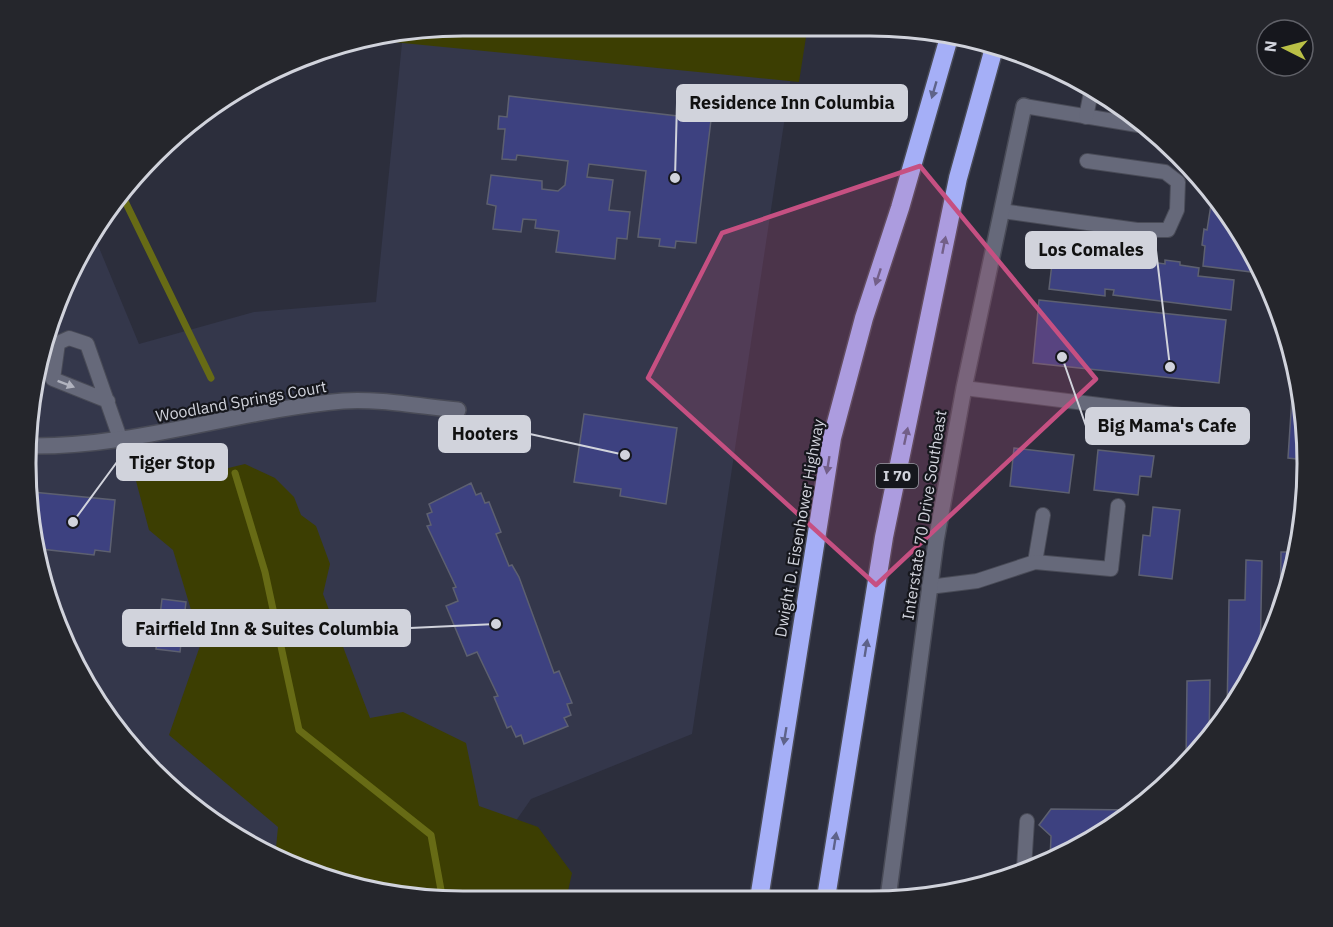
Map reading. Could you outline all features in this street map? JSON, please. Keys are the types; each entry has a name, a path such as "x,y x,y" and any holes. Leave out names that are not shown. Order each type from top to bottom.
{"highway":[{"name":"Dwight D. Eisenhower Highway","path":"760,891 832,438 864,318 900,208 947,43"},
{"name":"I 70","path":"827,891 884,537 958,178 992,55"}],"street":[{"name":"Interstate 70 Drive Southeast","path":"889,890 929,587 964,388 1024,106"},
{"name":"Woodland Springs Court","path":"37,446 121,441 345,400 458,410"}],"lane":[{"path":"1086,117 1090,97"},
{"path":"1024,106 1130,124"},
{"path":"1002,211 1137,230 1168,230 1177,210 1178,182 1165,172 1087,161"},
{"path":"108,401 53,380 58,343 69,338 87,344 108,401 121,441"},
{"path":"964,388 1221,420"},
{"path":"929,587 977,581 1035,562 1111,569 1118,506"},
{"path":"1035,562 1043,515"},
{"path":"1024,861 1027,822"}],"highlighted area":[{"path":"920,166 1096,379 876,585 648,378 722,233"}],"shaded area":[{"path":"464,36 797,37 692,734 531,799 467,891 436,890 380,883 326,868 274,847 203,803 161,766 142,745 124,724 93,677 80,653 59,601 44,547 36,464 44,380 69,300 97,243 139,344 254,312 376,302 402,41"},
{"path":"464,36 804,36 806,37 799,82 393,42"},
{"path":"245,464 275,478 294,497 301,515 316,526 330,564 323,594 370,718 403,712 466,743 479,806 538,827 572,873 568,891 464,891 408,887 353,876 300,858 276,848 278,827 169,735 201,643 173,550 149,530 135,477 187,465 216,471"}],"building":[{"path":"509,96 711,120 696,243 676,241 675,248 659,246 660,239 638,237 646,171 589,164 587,177 613,180 609,210 630,212 627,239 617,238 615,259 556,252 559,231 535,228 536,220 523,219 521,232 493,229 496,206 487,204 491,175 542,181 542,189 558,191 565,185 568,161 517,155 516,160 502,159 505,129 498,129 499,116 507,117"},
{"path":"1211,206 1252,272 1203,266 1205,246 1202,245 1204,229 1207,230"},
{"path":"1065,250 1082,252 1081,257 1107,260 1107,267 1117,268 1118,258 1135,260 1136,256 1151,258 1151,262 1165,264 1165,260 1199,268 1198,276 1234,280 1231,310 1113,295 1114,290 1105,289 1105,296 1049,289 1053,255 1065,256"},
{"path":"1039,300 1226,320 1219,383 1033,363"},
{"path":"1292,400 1297,459 1288,458"},
{"path":"584,414 677,428 666,504 620,496 621,489 574,482"},
{"path":"1014,448 1074,455 1069,493 1010,486"},
{"path":"1098,450 1154,456 1151,477 1140,476 1138,495 1094,490"},
{"path":"471,483 476,495 481,493 485,503 489,502 501,532 496,534 509,566 512,565 519,577 554,673 559,671 572,703 567,704 571,715 564,718 568,726 524,744 521,735 516,737 511,726 507,728 494,697 498,696 477,652 467,656 446,606 458,601 453,588 456,587 427,526 431,525 427,514 432,512 429,504"},
{"path":"37,492 115,500 110,552 95,550 94,555 45,549"},
{"path":"1153,507 1180,510 1172,579 1139,575 1143,535 1150,536"},
{"path":"1281,552 1288,552 1282,574 1281,579"},
{"path":"1246,560 1262,561 1261,635 1227,697 1229,600 1245,600"},
{"path":"162,599 186,602 180,652 156,649"},
{"path":"1210,680 1209,724 1186,750 1187,681"},
{"path":"1051,809 1120,810 1083,834 1050,851 1051,836 1039,825"}],"waterway":[{"path":"125,202 211,378"},
{"path":"235,473 265,572 299,730 431,835 441,890"}],"place":[{"name":"Residence Inn Columbia","path":"675,178"},
{"name":"Big Mama's Cafe","path":"1062,357"},
{"name":"Los Comales","path":"1170,367"},
{"name":"Hooters","path":"625,455"},
{"name":"Tiger Stop","path":"73,522"},
{"name":"Fairfield Inn & Suites Columbia","path":"496,624"}]}
